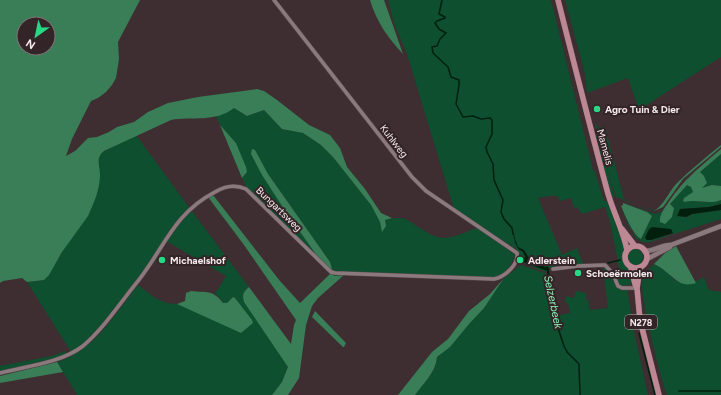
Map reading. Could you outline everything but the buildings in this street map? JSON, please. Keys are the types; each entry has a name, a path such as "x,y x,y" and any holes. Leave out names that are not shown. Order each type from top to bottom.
{"main road":[{"name":"Mamelis","path":"558,0 606,188 621,228 627,250"},
{"name":"Mamelis","path":"621,228 635,246"},
{"path":"627,250 635,246"},
{"name":"N278","path":"635,246 640,247 644,251"},
{"name":"N278","path":"627,250 625,259 631,268 634,284 637,288"},
{"path":"644,251 647,259"},
{"name":"N278","path":"647,259 645,264 640,268 637,288 640,320 659,395"},
{"path":"631,268 640,268"}],"street":[{"name":"Kuhlweg","path":"274,0 419,185 517,253 518,256 513,266"},
{"name":"Bungartsweg","path":"0,372 57,359 75,352 84,345 107,322 183,215 201,200 226,187 238,186 246,189 331,272 494,279 502,276 513,266"},
{"path":"644,251 652,251 671,245 721,226"},
{"path":"647,259 670,247 671,245"},
{"path":"553,269 605,265 613,274 618,286 622,288 637,288"}],"green space":[{"path":"0,0 140,0 118,42 119,59 116,78 106,92 91,101 72,139 66,156 75,151 88,138 97,137 117,127 134,122 148,112 168,103 198,97 257,89 264,91 277,100 309,125 330,135 340,148 347,167 365,189 381,213 392,218 385,220 386,226 382,232 380,222 371,205 333,157 321,145 303,133 282,129 264,110 247,116 234,108 219,116 171,120 104,151 99,159 99,185 88,216 62,252 49,275 44,280 27,282 22,278 3,281 0,283"},
{"path":"370,0 384,0 403,54 383,29"},
{"path":"388,0 551,0 593,170 595,172 604,201 607,201 624,245 623,259 624,263 631,272 633,284 621,286 617,279 621,277 610,222 605,207 582,214 577,207 574,208 571,198 560,201 557,196 538,198 562,255 577,248 583,264 548,268 547,272 525,263 516,249 454,209 407,54 395,26"},
{"path":"565,0 721,0 721,57 639,110 628,78 587,93 585,74"},
{"path":"234,108 247,116 264,110 282,129 303,133 321,145 333,157 371,205 380,222 382,231 386,226 385,220 393,218 406,219 426,232 446,238 476,228 480,229 515,255 512,262 505,271 499,276 495,277 449,278 334,276 330,262 268,174 254,149 251,154 284,209 315,253 313,257 301,246 278,218 247,189 242,178 245,175 236,143 220,125 216,116"},
{"path":"220,125 236,143 246,167 247,172 242,178"},
{"path":"595,125 597,125 598,128 605,127 624,199 636,205 616,197"},
{"path":"594,132 600,143 615,197 612,196 610,191"},
{"path":"136,135 249,287 245,290 288,367 282,382 272,395 77,395 57,362 70,357 93,340 112,319 138,285 155,298 167,303 177,304 188,308 208,318 242,308 235,298 233,297 227,303 223,303 215,294 226,276 166,241 105,321 83,344 71,352 27,282 44,280 49,274 96,196 99,186 98,161 101,153"},
{"path":"721,145 721,147 683,179 663,207 654,211 663,202 676,184"},
{"path":"252,149 255,150 268,174 330,262 334,276 344,275 318,298 312,306 306,325 299,378 288,395 272,395 282,382 288,367 244,302 244,292 249,287 291,344 296,320 244,245 208,197 213,195 280,281 300,303 330,274 313,257 315,253 262,175 251,154"},
{"path":"721,149 721,154 700,172 704,176 707,183 702,188 712,185 721,186 721,200 712,202 685,202 683,201 684,198 693,192 691,187 687,185 670,204 674,208 672,217 665,224 660,222 660,217 663,210 680,187"},
{"path":"721,154 721,186 712,185 702,188 700,172"},
{"path":"687,185 691,187 693,192 685,202 712,202 721,200 721,204 709,207 680,209 679,216 688,217 692,214 721,210 721,219 650,242 640,241 634,236 633,231 641,239 652,216 647,212 623,202 655,214 661,212 665,207 660,216 672,217 674,208 670,204","holes":["671,229 673,234 651,240 645,238 649,230"]},
{"path":"623,203 647,212 652,216 641,239 632,229 627,219 621,206"},
{"path":"620,204 622,208 633,230 630,229"},
{"path":"676,246 696,283 682,284 654,264 665,253"},
{"path":"635,249 642,254 643,257 638,264 635,265 628,260 627,257 632,250"},
{"path":"654,264 665,270 676,281 692,284 704,277 709,290 721,292 721,395 667,395 646,317 642,287 644,274"},
{"path":"521,265 547,274 556,316 570,313 568,303 565,303 566,296 574,298 576,291 586,293 586,300 588,300 590,310 608,308 603,267 607,270 619,288 623,291 627,289 634,332 648,395 415,395 432,373 437,358 484,308 504,278"},
{"path":"504,278 484,308 450,347 437,357 432,373 415,395 398,395 432,352 448,339 469,311 490,294"},
{"path":"191,291 209,292 223,303 227,303 233,297 235,298 253,323 241,333 177,304 185,301 186,293"},
{"path":"315,311 346,343 344,347 312,317"},
{"path":"65,351 67,354 59,357 0,372 0,366 52,356"},
{"path":"57,362 63,372 0,383 0,376"}],"shaded area":[{"path":"721,204 721,210 692,214 686,217 677,216 680,209 709,207"},
{"path":"652,227 671,229 673,233 647,240 645,238"},
{"path":"513,233 518,247 524,250 531,261 549,268 549,284 547,271 523,262 525,256 522,251 519,250 515,243"}],"waterway":[{"name":"Selzerbeek","path":"442,0 439,14 445,18 435,23 439,29 446,33 440,39 437,46 432,47 433,53 448,67 451,77 459,80 456,104 463,117 473,116 481,119 490,118 492,120 492,134 486,147 493,164 494,180 503,200 501,212 504,219 512,228 513,234"},
{"path":"608,263 620,260"},
{"name":"Selzerbeek","path":"549,283 556,310 556,322 564,346 567,352 579,364 580,395"},
{"path":"639,333 655,395"},
{"path":"679,391 721,391"}],"place":[{"name":"Agro Tuin & Dier","path":"597,109"},
{"name":"Michaelshof","path":"162,260"},
{"name":"Adlerstein","path":"520,260"},
{"name":"Schoeërmolen","path":"578,273"}]}
